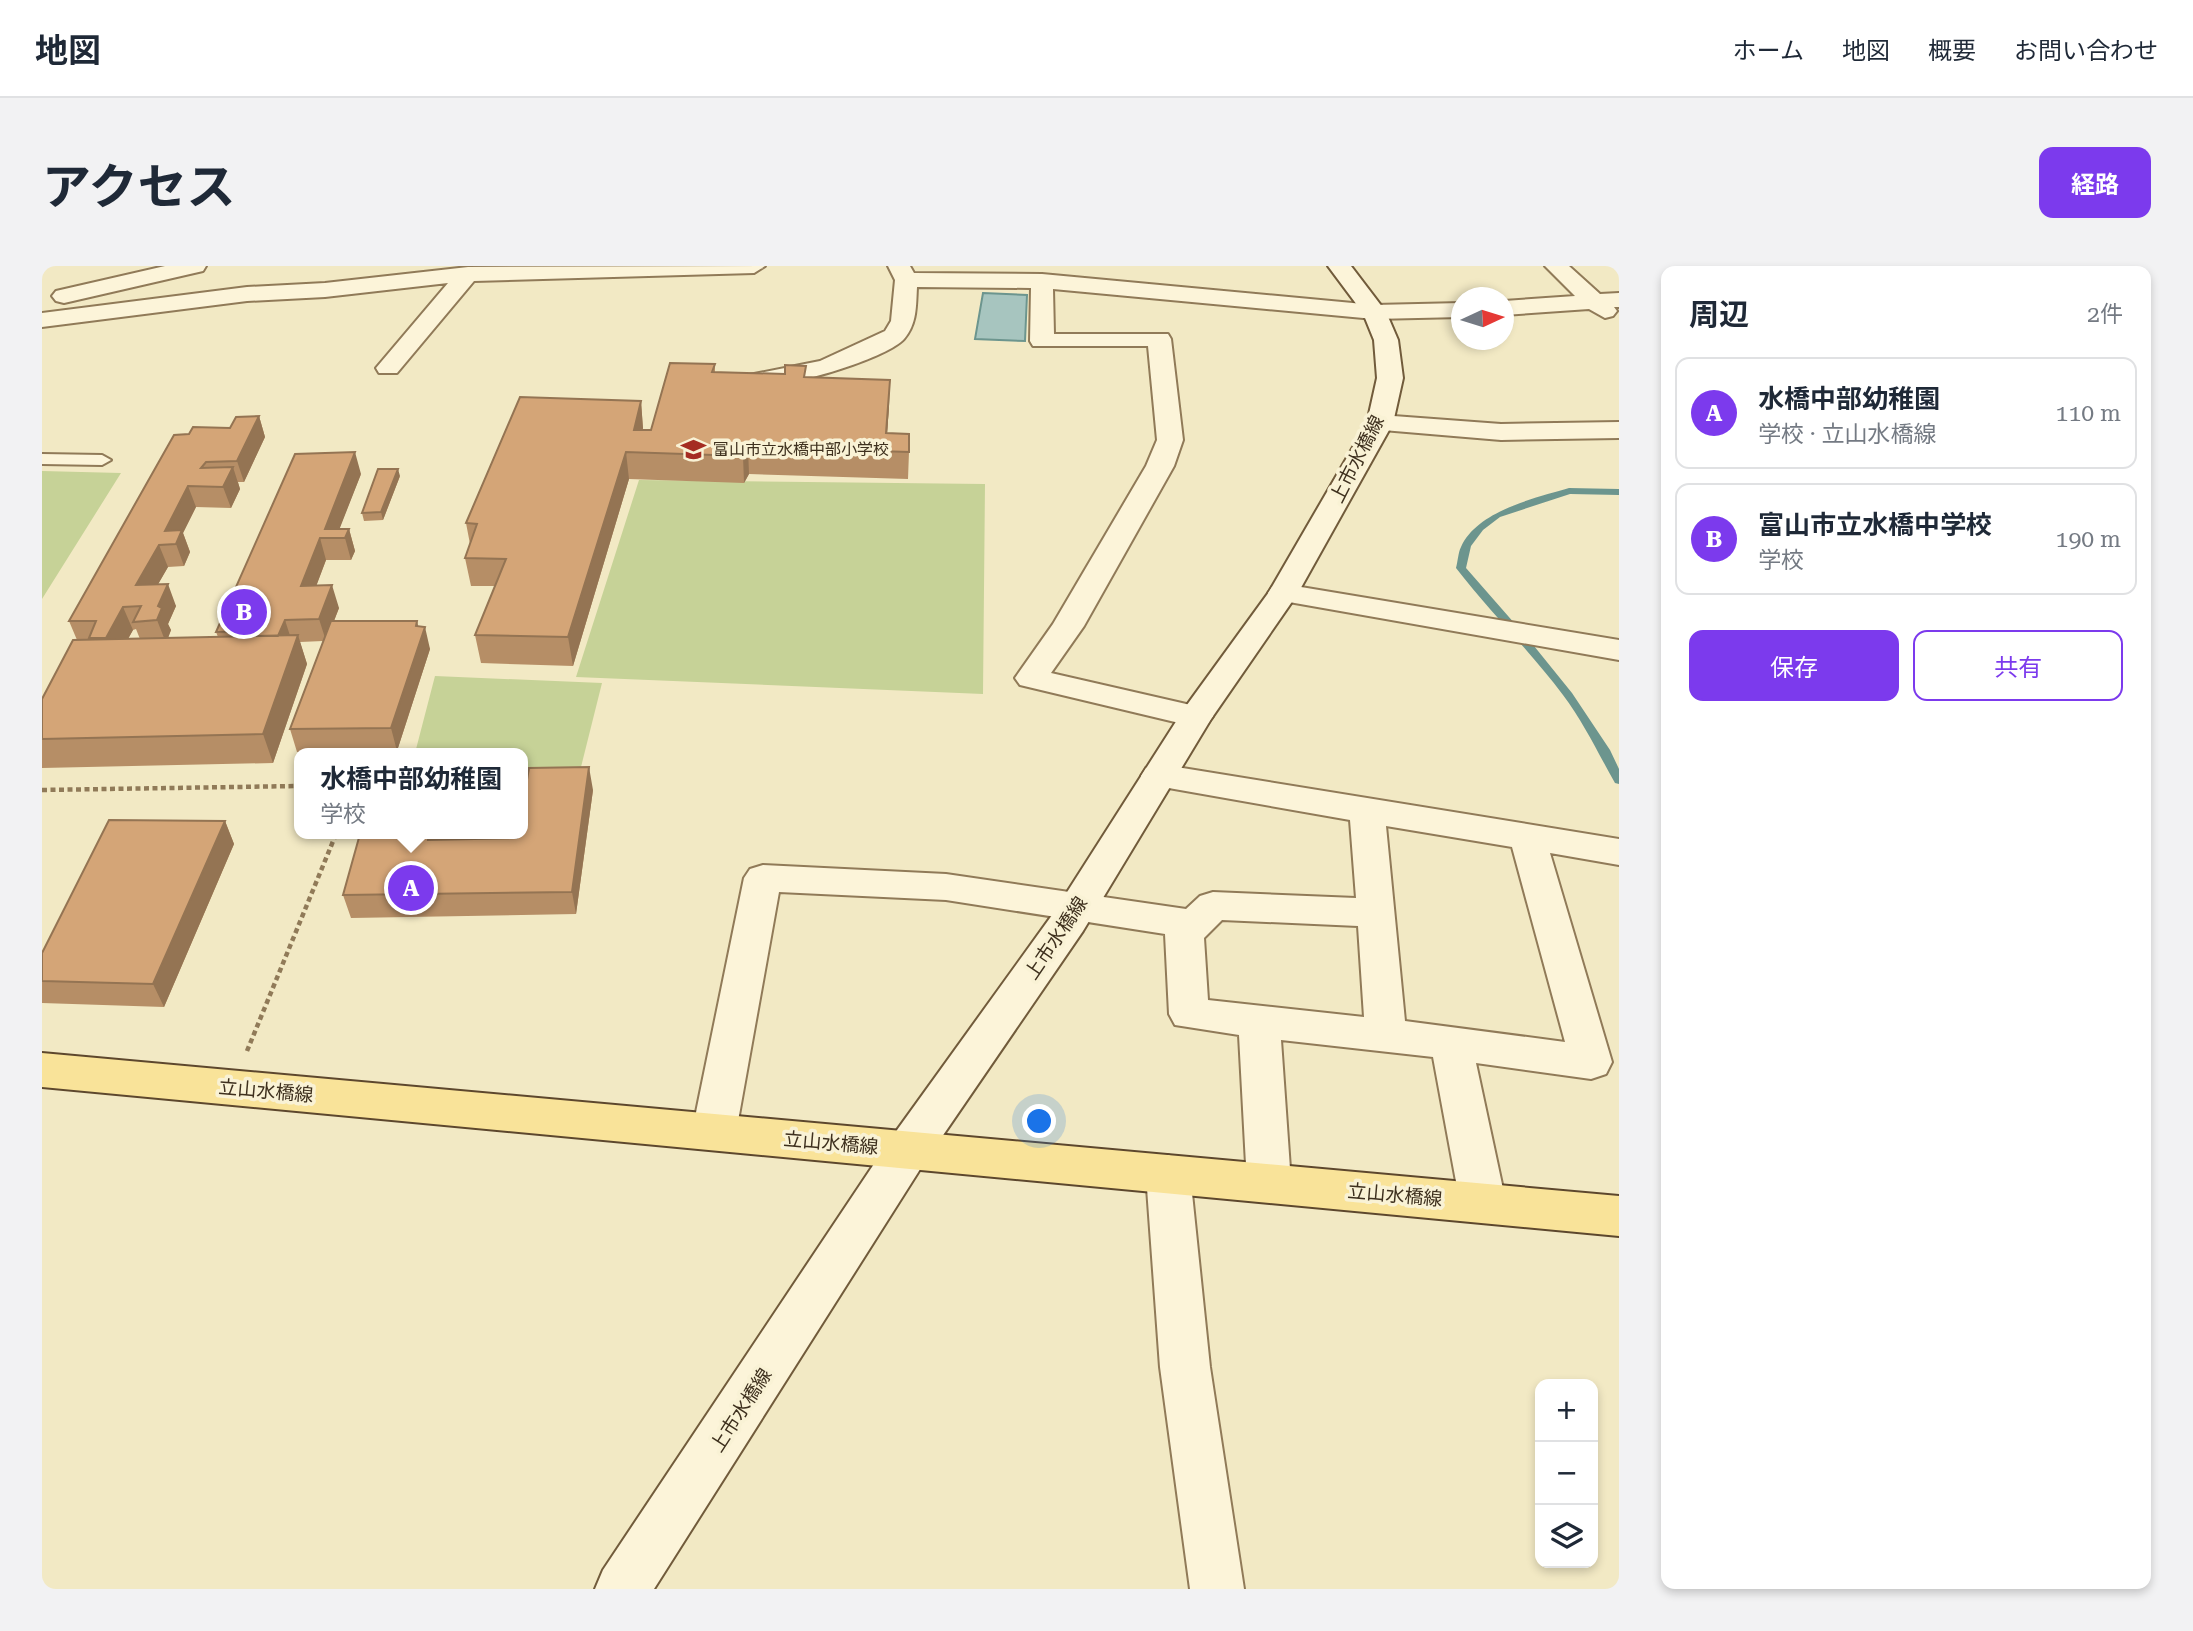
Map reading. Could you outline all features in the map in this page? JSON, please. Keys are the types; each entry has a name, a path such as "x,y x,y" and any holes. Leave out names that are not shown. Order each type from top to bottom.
{"main road":[{"name":"立山水橋線","path":"42,1070 1619,1216"}],"street":[{"path":"42,301 195,266"},
{"path":"42,320 246,285 325,290 468,274 754,266"},
{"path":"1118,266 1126,290"},
{"name":"上市水橋線","path":"622,1589 908,1150 1078,905 1196,716 1283,593 1380,424 1390,378 1386,340 1374,312 1339,266"},
{"path":"1556,266 1608,301 1619,325"},
{"path":"726,380 751,381 796,375 829,366 894,336 902,321 902,273 1042,281 1167,295 1374,312 1451,310"},
{"path":"388,368 468,274"},
{"path":"1042,281 1042,341 1159,340"},
{"path":"1167,295 1159,340 1170,440 1160,466 1068,626 1031,678 1196,716"},
{"path":"1514,306 1608,301"},
{"path":"1380,424 1501,432 1619,430"},
{"path":"1283,593 1619,650"},
{"path":"1158,776 1619,852"},
{"path":"1367,811 1386,1035"},
{"path":"1376,913 1213,906 1184,934 1189,1014 1386,1035 1591,1062 1527,837"},
{"path":"714,1132 763,878 946,887 1194,924"},
{"path":"1259,1021 1269,1183"},
{"path":"1451,1044 1483,1203"},
{"path":"1168,1174 1185,1367 1217,1589"}],"lane":[{"path":"42,459 102,460"}],"path":[{"path":"42,790 294,786"},
{"path":"232,1087 334,839"}],"green space":[{"path":"42,471 121,473 42,599"},
{"path":"639,480 985,484 983,694 576,677"},
{"path":"435,676 602,683 580,771 528,775 528,748 416,748"}],"water":[{"path":"983,293 1027,295 1025,341 975,339"}],"building":[{"path":"670,363 715,364 712,372 785,374 785,365 806,366 804,377 890,380 886,433 909,434 909,452 748,447 743,456 626,452 568,637 475,635 506,559 465,558 477,524 466,523 520,397 641,401 634,430 651,430"},
{"path":"259,416 237,461 206,462 201,468 233,467 223,487 188,486 165,531 182,530 176,544 159,545 136,585 168,584 158,606 162,608 157,620 133,622 141,606 123,607 106,638 89,638 96,621 69,621 174,435 189,434 193,427 230,428 236,417"},
{"path":"355,452 325,529 349,529 345,538 320,538 301,586 332,585 319,619 285,620 278,636 254,636 255,631 216,632 295,454"},
{"path":"378,469 398,469 381,512 362,513"},
{"path":"331,621 417,621 416,626 425,627 391,728 290,729"},
{"path":"298,635 263,734 42,739 42,699 73,640"},
{"path":"589,767 572,892 343,895 359,839 528,839 529,768"},
{"path":"109,820 225,821 153,984 42,981 42,953"}],"waterway":[{"path":"1619,492 1569,491 1497,515 1480,528 1466,546 1461,568 1569,695 1588,722 1619,780"}],"place":[{"name":"富山市立水橋中部小学校","path":"693,449"},
{"name":"富山市立水橋中学校","path":"244,612"},
{"name":"水橋中部幼稚園","path":"411,888"}]}
